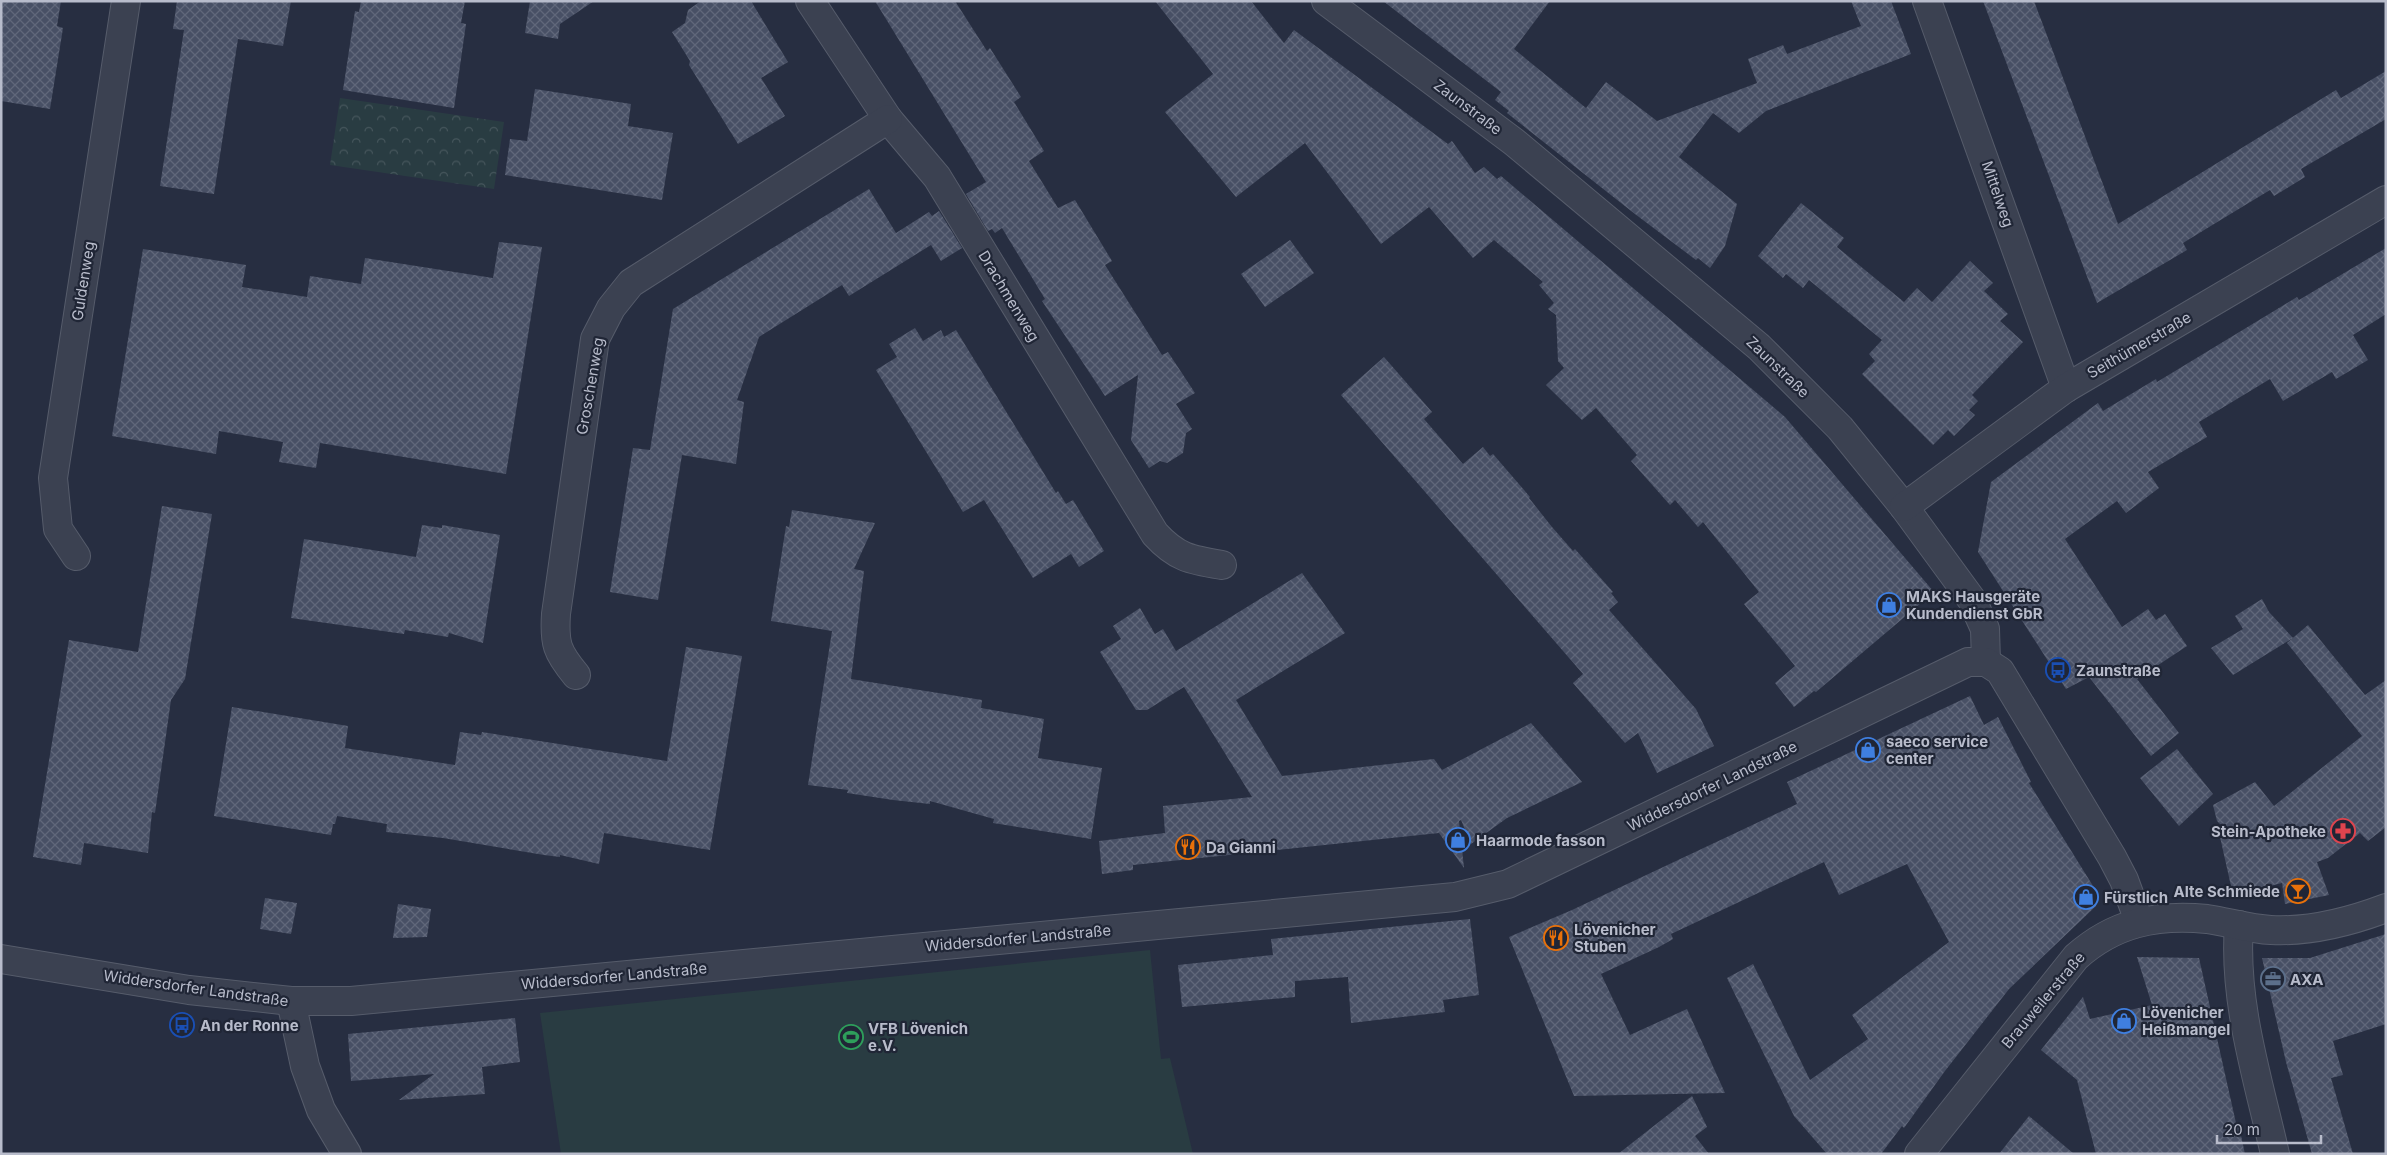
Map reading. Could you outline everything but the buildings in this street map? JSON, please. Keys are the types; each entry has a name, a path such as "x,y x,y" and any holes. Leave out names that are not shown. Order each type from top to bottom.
{"street":[{"name":"Guldenweg","path":"76,556 58,529 53,478 126,1"},
{"name":"Drachmenweg","path":"810,1 888,119 937,177 1155,534 1169,549 1195,560 1222,565"},
{"name":"Zaunstraße","path":"1326,1 1514,142 1759,347 1840,428 1904,507 1972,600 1984,629 1986,662"},
{"name":"Mittelweg","path":"1927,1 2066,388"},
{"name":"Groschenweg","path":"576,675 561,657 555,636 556,614 595,339 611,308 631,284 670,257 888,119"},
{"name":"Seithümerstraße","path":"1904,507 2066,388 2386,200"},
{"name":"Widdersdorfer Landstraße","path":"1,959 189,990 291,1001 351,1001 1455,898 1508,884 1968,662 1986,662"},
{"path":"1986,662 2000,671 2112,857 2124,880 2139,921"},
{"name":"Brauweilerstraße","path":"1919,1154 2076,957 2106,935 2139,921 2185,918 2271,930 2321,928 2386,908"},
{"path":"2239,925 2236,952 2239,989 2275,1154"},
{"path":"291,1001 305,1066 320,1110 347,1154"}],"green space":[{"path":"340,98 504,122 494,189 330,165"},
{"name":"VFB Lövenich e.V.","path":"1150,950 1161,1059 1170,1058 1193,1154 561,1154 540,1013"}],"place":[{"name":"MAKS Hausgeräte Kundendienst GbR","path":"1889,605"},
{"name":"Zaunstraße","path":"2058,670"},
{"name":"saeco service center","path":"1868,750"},
{"name":"Stein-Apotheke","path":"2343,831"},
{"name":"Haarmode fasson","path":"1458,840"},
{"name":"Da Gianni","path":"1188,847"},
{"name":"Alte Schmiede","path":"2298,891"},
{"name":"Fürstlich","path":"2086,897"},
{"name":"Lövenicher Stuben","path":"1556,938"},
{"name":"AXA","path":"2273,979"},
{"name":"Lövenicher Heißmangel","path":"2124,1021"},
{"name":"An der Ronne","path":"182,1025"},
{"name":"VFB Lövenich e.V.","path":"851,1037"}]}
